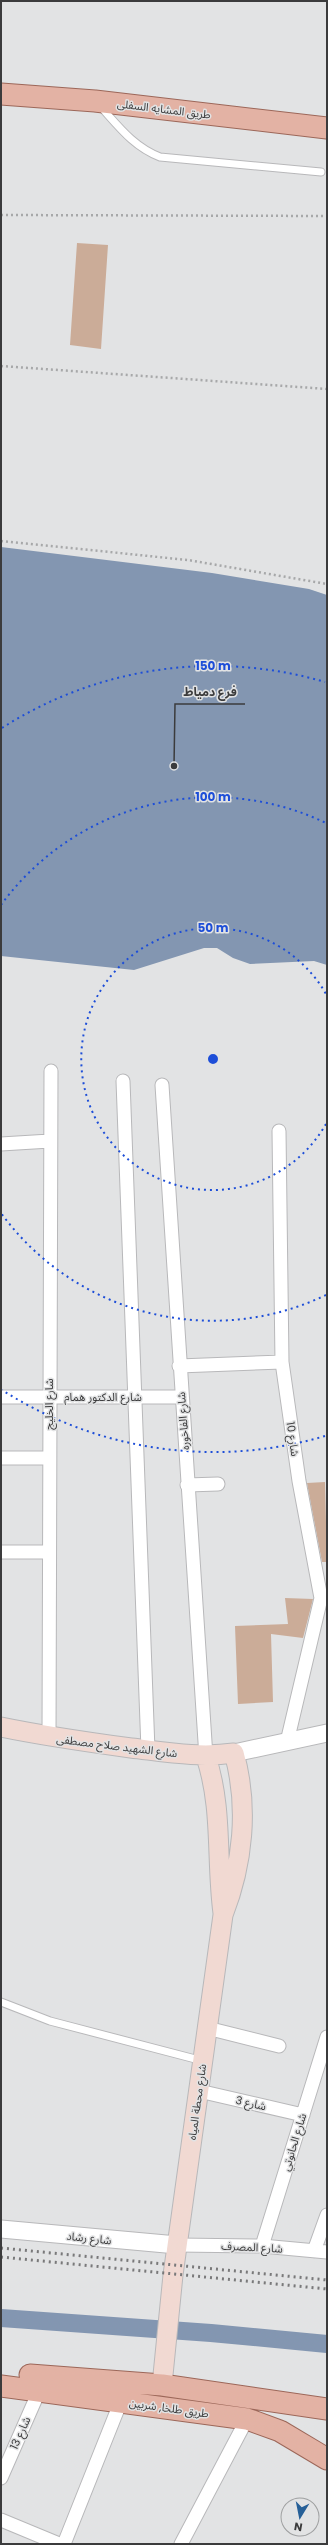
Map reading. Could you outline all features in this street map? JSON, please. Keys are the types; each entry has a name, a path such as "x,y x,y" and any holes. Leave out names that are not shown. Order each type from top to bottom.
{"main road":[{"name":"طريق المشايه السفلى","path":"1,94 95,101 327,128"},
{"name":"شارع الشهيد صلاح مصطفى","path":"1,1727 49,1738 206,1757 234,1753"},
{"path":"223,1915 235,1884 242,1840 240,1776 234,1753"},
{"path":"206,1757 218,1808 218,1878 223,1915"},
{"name":"شارع محطة المياه","path":"162,2385 171,2290 223,1915"},
{"path":"1,2372 162,2385 327,2409"},
{"name":"طريق طلخا, شربين","path":"1,2386 40,2389 246,2419 280,2431 327,2460"}],"street":[{"name":"شارع الخليج","path":"49,1738 48,1458 50,1071"},
{"path":"123,1081 148,1750"},
{"name":"شارع الفاخوره","path":"162,1085 206,1757"},
{"name":"شارع 10","path":"279,1131 282,1362 298,1480 320,1598 287,1742"},
{"path":"1,1144 50,1141"},
{"path":"180,1366 282,1362"},
{"name":"شارع الدكتور همام","path":"1,1397 182,1397"},
{"path":"1,1458 48,1458"},
{"path":"187,1485 218,1484"},
{"path":"1,1552 48,1552"},
{"path":"234,1753 327,1732"},
{"path":"207,2028 279,2046"},
{"name":"شارع الحانوتي","path":"262,2246 327,2037"},
{"name":"شارع 3","path":"198,2091 303,2115"},
{"path":"320,2251 327,2215"},
{"name":"شارع رشاد","path":"1,2229 177,2245"},
{"name":"شارع المصرف","path":"177,2245 262,2246 320,2251"},
{"name":"شارع 13","path":"1,2478 40,2389"},
{"path":"64,2544 121,2401"},
{"path":"181,2544 246,2419"},
{"path":"1,2520 59,2544"}],"lane":[{"path":"95,101 132,142 146,152 160,157 321,172"},
{"path":"1,2002 58,2024 203,2061"}],"path":[{"path":"1,216 327,216"},
{"path":"1,366 327,388"},
{"path":"1,540 188,560 327,584"}],"water":[{"path":"1,547 212,573 309,589 327,595 327,965 314,961 250,964 233,958 217,948 204,948 134,970 1,956"}],"building":[{"path":"77,243 108,245 101,349 70,345"},
{"path":"325,1482 327,1562 322,1562 307,1483"},
{"path":"285,1598 313,1599 303,1638 271,1634 273,1702 238,1704 235,1626 288,1624"}],"waterway":[{"path":"1,2318 211,2333 327,2344"}],"railway":[{"path":"1,2248 327,2280"},
{"path":"1,2257 327,2289"}],"place":[{"name":"فرع دمياط","path":"174,766"}]}
